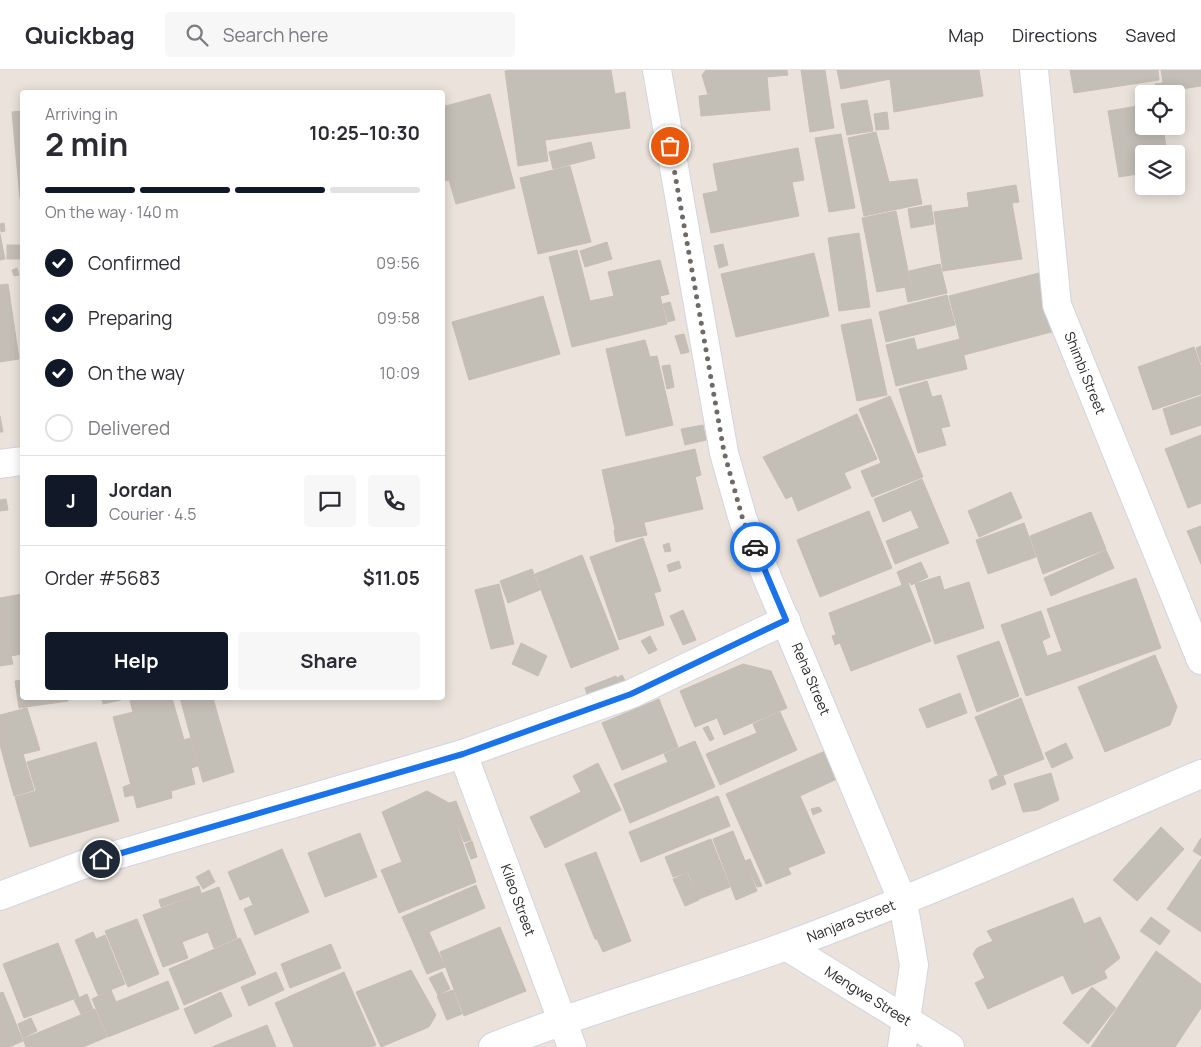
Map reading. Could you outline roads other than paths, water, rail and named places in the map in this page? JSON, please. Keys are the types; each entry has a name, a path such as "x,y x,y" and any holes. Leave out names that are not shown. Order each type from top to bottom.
{"street":[{"name":"Reha Street","path":"656,70 724,452 743,520 903,902 914,965 902,1047"},
{"name":"Shimbi Street","path":"1034,70 1057,305 1201,660"},
{"path":"0,464 20,461"},
{"path":"0,896 82,865 463,754 631,694 786,620"},
{"name":"Kileo Street","path":"463,754 572,1047"},
{"name":"Nanjara Street","path":"493,1047 562,1020 786,946 903,902 1201,774"},
{"name":"Mengwe Street","path":"786,946 950,1047"}]}
